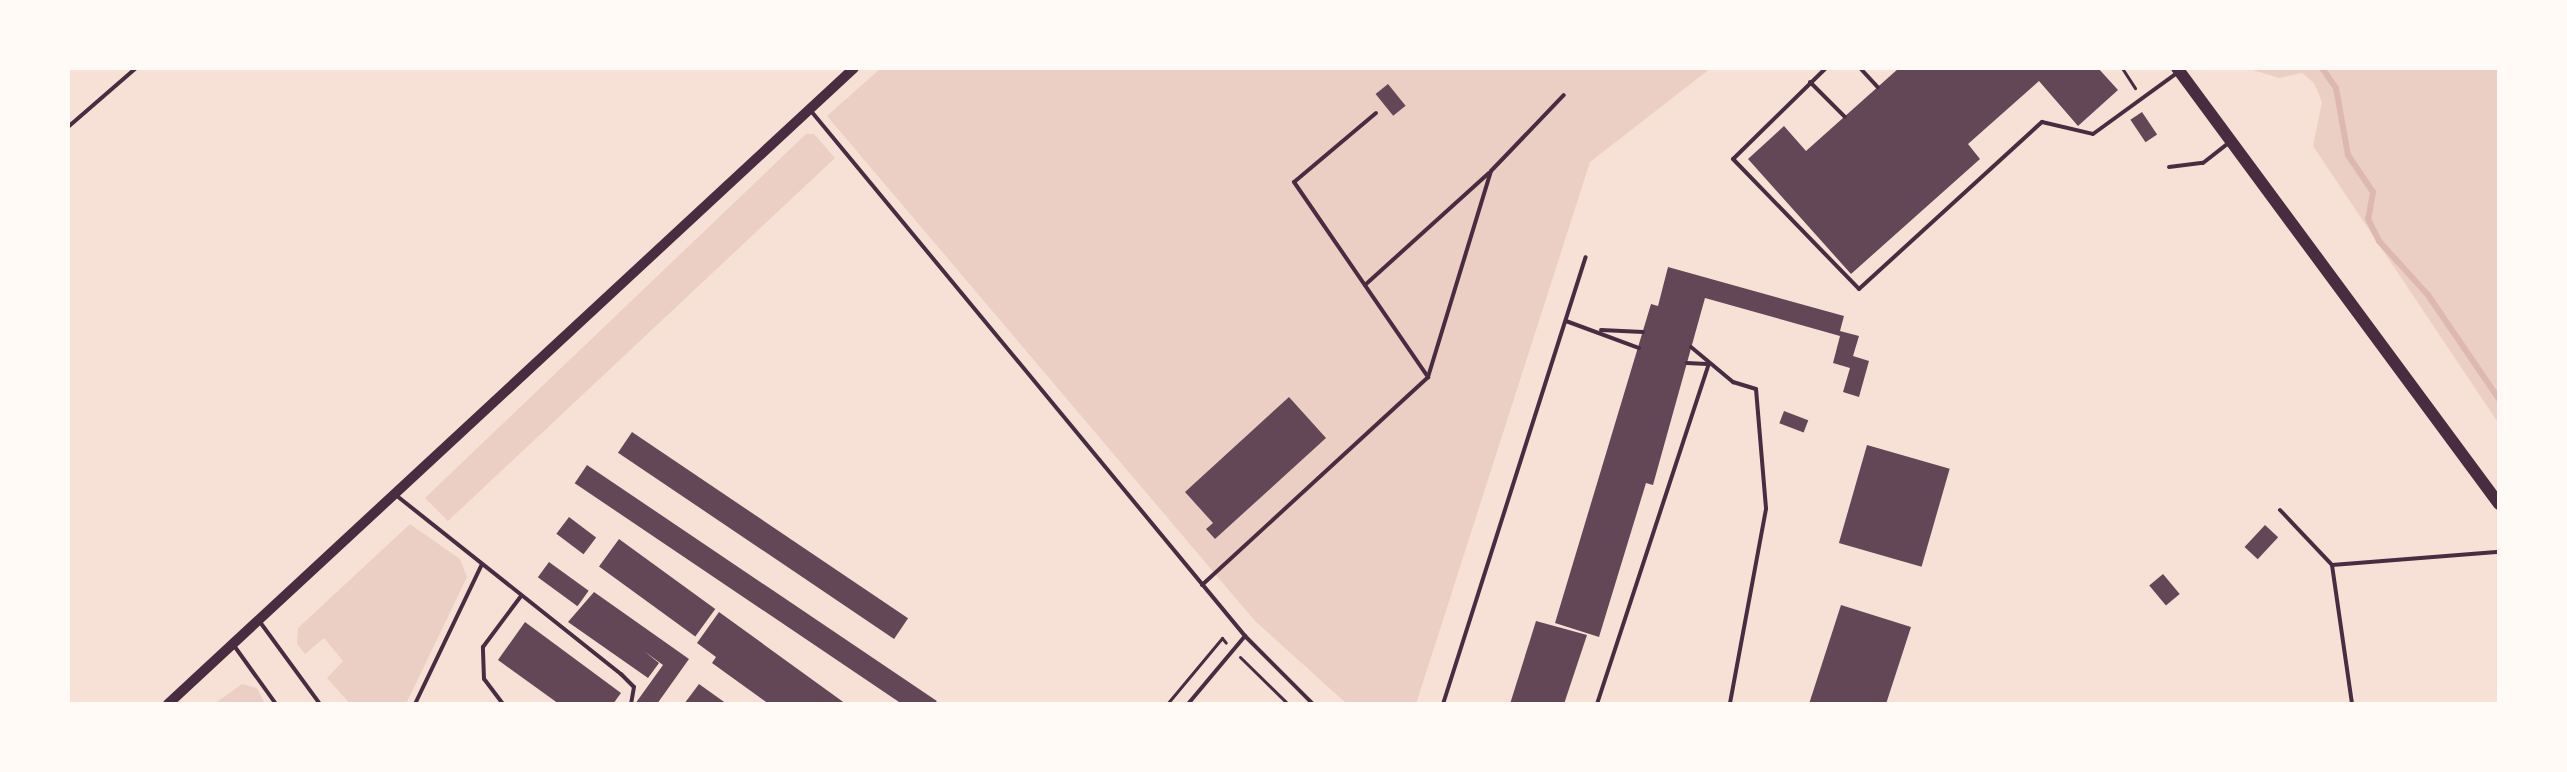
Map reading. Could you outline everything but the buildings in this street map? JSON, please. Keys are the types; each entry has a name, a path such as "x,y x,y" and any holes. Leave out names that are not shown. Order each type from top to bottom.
{"main road":[{"path":"2178,70 2499,504"}],"street":[{"path":"168,704 397,496 854,68"}],"lane":[{"path":"68,127 136,68"},
{"path":"1826,68 1733,159 1859,289 2042,122 2093,134 2178,70"},
{"path":"1860,68 1878,87"},
{"path":"1810,82 1845,117"},
{"path":"1365,285 1491,171 1564,95"},
{"path":"809,108 1245,636 1313,704"},
{"path":"1376,113 1294,182 1428,377"},
{"path":"2169,167 2203,163 2231,141"},
{"path":"1202,585 1428,377 1491,171"},
{"path":"1443,704 1586,257"},
{"path":"1566,321 1599,330 1639,348"},
{"path":"1599,330 1643,332"},
{"path":"1691,347 1733,382 1756,389 1766,509 1730,704"},
{"path":"1687,363 1709,364"},
{"path":"1597,704 1709,364"},
{"path":"397,496 621,674 634,687 631,704"},
{"path":"2280,510 2332,565 2352,704"},
{"path":"2332,565 2499,552"},
{"path":"415,704 482,564"},
{"path":"503,704 484,679 483,647 521,596"},
{"path":"260,621 320,704"},
{"path":"1188,704 1245,636"},
{"path":"233,645 276,704"}],"path":[{"path":"2122,68 2142,98"}],"shaded area":[{"path":"881,68 1711,68 1590,162 1416,704 1347,704 1255,621 827,116"},
{"path":"2246,68 2499,68 2499,424 2313,146 2322,102 2314,83 2302,73 2279,78"},
{"path":"806,134 814,134 835,158 448,521 425,498"},
{"path":"410,524 460,559 467,577 406,704 350,704 327,678 343,661 324,638 305,654 297,644 298,628"},
{"path":"242,684 257,688 265,704 214,704"}],"waterway":[{"path":"2322,68 2336,88 2348,155 2373,192 2368,219 2379,241 2428,295 2499,399"}]}
